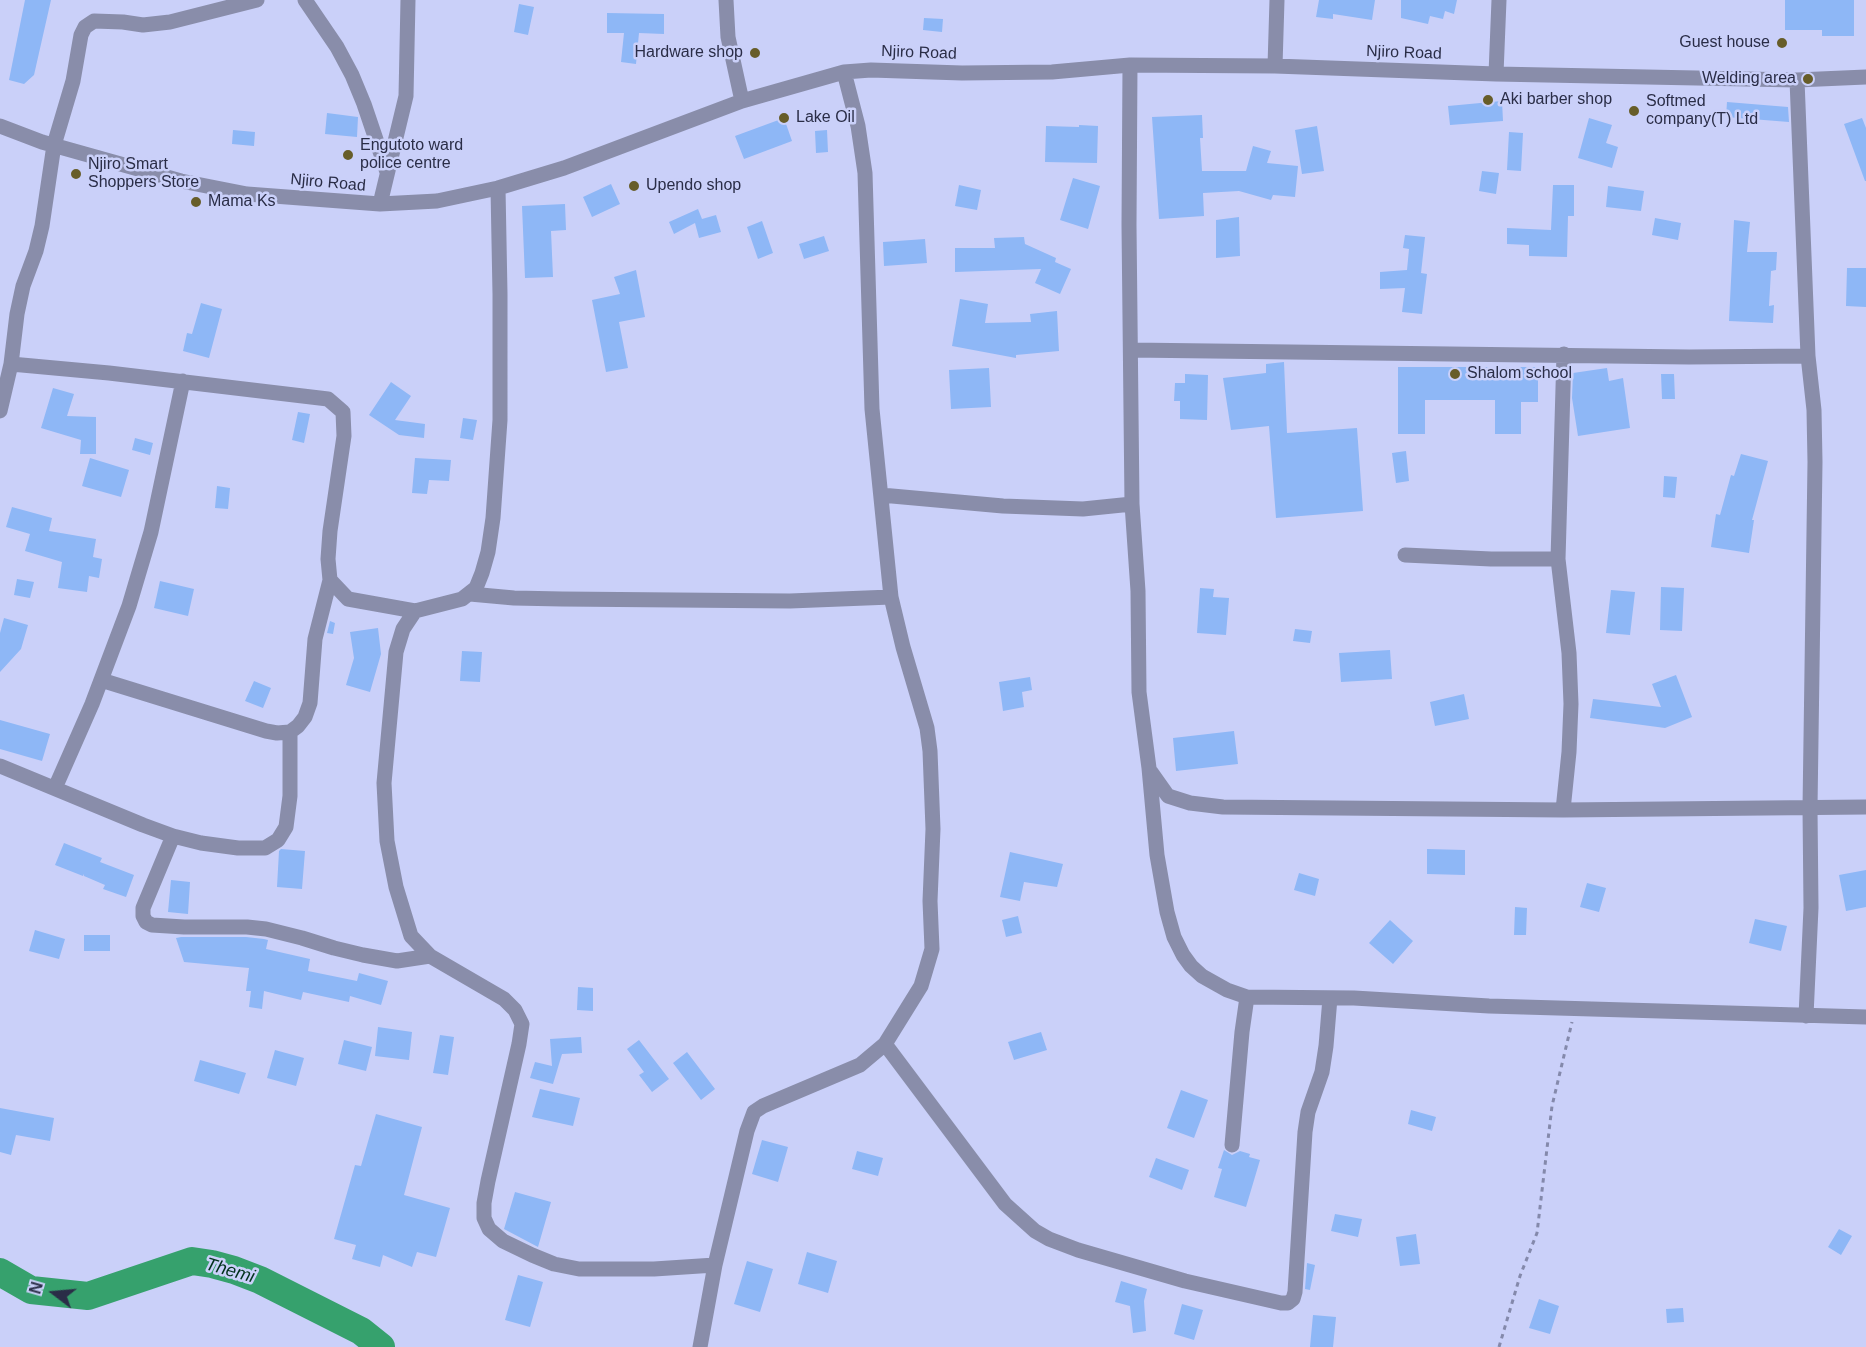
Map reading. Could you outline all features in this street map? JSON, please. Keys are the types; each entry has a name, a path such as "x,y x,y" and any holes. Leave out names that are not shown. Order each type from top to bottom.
{"street":[{"path":"0,411 11,364 21,296 42,226 54,145 73,81 81,35 94,21 143,25 162,23 257,0"},
{"path":"305,0 337,47 352,75 387,173"},
{"path":"380,204 406,96 408,0"},
{"path":"726,0 728,36 742,101"},
{"path":"1275,66 1277,0"},
{"path":"1496,74 1499,0"},
{"path":"1130,65 1132,504 1138,591 1139,692 1157,855 1167,912 1174,938 1191,966 1202,976 1227,990 1247,997 1866,1017"},
{"name":"Njiro Road","path":"0,126 106,161 181,181 247,194 380,204 437,201 498,188 564,168 742,101 844,72 871,70 962,73 1052,72 1130,65 1275,66 1496,74 1797,80 1866,77"},
{"path":"700,1347 715,1266 747,1131 754,1112 763,1106 860,1065 885,1044 921,986 932,949 930,900 933,829 932,775 927,728 891,597 872,409 865,173 858,126 844,72"},
{"path":"1797,80 1808,356 1814,410 1815,462 1810,808 1811,908 1806,1016"},
{"path":"330,580 348,599 415,611 462,599 470,594 479,582 488,552 500,420 498,188"},
{"path":"1131,350 1689,357 1808,356"},
{"path":"1563,810 1571,704 1569,653 1558,559 1564,354"},
{"path":"11,364 183,381 328,399 343,412 344,436 328,559 330,580 315,639 310,703 305,717 298,726 290,732 266,731 101,680"},
{"path":"55,788 101,680 129,606 151,532 183,381"},
{"path":"881,495 1002,506 1083,509 1132,504"},
{"path":"1405,555 1558,559"},
{"path":"470,594 514,598 790,601 891,597"},
{"path":"415,611 403,628 396,652 384,783 387,841 396,887 411,936 430,956 504,999 515,1010 522,1024 484,1203 484,1218 489,1229 503,1240 532,1255 554,1264 579,1269 715,1266"},
{"path":"0,766 173,836 201,843 238,848 265,848 278,840 286,827 290,796 290,732"},
{"path":"1149,768 1168,796 1190,803 1222,807 1563,810 1866,807"},
{"path":"173,836 143,908 142,916 152,925 247,927 302,938 363,955 398,961 430,956"},
{"path":"1232,1145 1247,997"},
{"path":"885,1044 980,1173 1005,1204 1035,1231 1078,1250 1185,1281 1288,1303 1293,1299 1295,1292 1307,1122 1311,1101 1322,1072 1330,998"}],"path":[{"path":"1500,1347 1520,1276 1537,1233 1552,1106 1575,1007"}],"building":[{"path":"25,0 51,0 34,75 24,84 9,80"},
{"path":"1319,0 1375,0 1372,20 1333,14 1333,19 1316,17"},
{"path":"1401,0 1457,0 1454,14 1445,11 1443,19 1430,16 1428,24 1401,18"},
{"path":"1785,0 1854,0 1854,36 1822,36 1822,30 1785,30"},
{"path":"519,4 534,7 528,35 514,32"},
{"path":"607,13 664,14 664,34 639,33 636,64 621,62 624,33 607,33"},
{"path":"924,18 943,19 942,32 923,30"},
{"path":"1502,101 1503,121 1450,125 1448,106"},
{"path":"1727,102 1788,107 1789,122 1726,117"},
{"path":"327,113 358,117 357,137 325,134"},
{"path":"1202,115 1203,138 1200,138 1202,171 1246,171 1253,146 1271,151 1267,163 1298,166 1295,197 1273,195 1271,200 1239,191 1203,193 1204,216 1159,219 1152,117"},
{"path":"784,118 792,141 744,159 735,136"},
{"path":"1589,118 1612,125 1606,143 1618,147 1612,168 1578,158"},
{"path":"1862,118 1866,128 1866,181 1844,124"},
{"path":"1079,125 1098,126 1097,163 1045,162 1046,126 1079,127"},
{"path":"1317,126 1324,171 1302,174 1295,130"},
{"path":"233,130 255,132 254,146 232,144"},
{"path":"827,130 828,152 816,153 815,131"},
{"path":"1509,132 1523,133 1521,171 1507,170"},
{"path":"1482,171 1499,173 1496,194 1479,191"},
{"path":"1073,178 1100,186 1088,229 1060,220"},
{"path":"611,184 620,204 592,217 583,197"},
{"path":"959,185 981,190 977,210 955,206"},
{"path":"1553,185 1574,185 1574,216 1568,216 1567,257 1529,256 1529,245 1507,244 1507,228 1551,230"},
{"path":"1608,186 1644,191 1641,211 1606,207"},
{"path":"565,204 566,230 551,231 553,277 525,278 522,206"},
{"path":"698,209 702,219 716,215 721,232 699,238 695,223 674,234 669,222"},
{"path":"1239,217 1240,256 1216,258 1216,220"},
{"path":"1655,218 1681,223 1678,240 1652,235"},
{"path":"1734,220 1750,222 1747,252 1777,252 1776,270 1771,271 1769,306 1774,305 1773,323 1729,321"},
{"path":"762,221 773,253 758,259 747,227"},
{"path":"1405,235 1425,237 1421,273 1427,274 1422,314 1402,312 1405,288 1380,289 1380,272 1407,270 1409,249 1403,248"},
{"path":"824,236 829,251 804,259 799,244"},
{"path":"1024,237 1025,244 1056,258 1055,262 1071,269 1060,294 1035,283 1041,269 955,272 955,248 995,248 994,238"},
{"path":"925,239 927,263 884,266 883,242"},
{"path":"1847,268 1866,268 1866,307 1846,306"},
{"path":"636,270 645,317 619,322 628,368 606,372 592,300 620,294 614,277"},
{"path":"960,299 988,304 985,323 1031,322 1030,314 1057,311 1059,351 1016,355 1016,358 952,346"},
{"path":"201,303 222,309 209,358 183,351 187,333 192,334"},
{"path":"1284,362 1287,433 1357,428 1363,511 1276,518 1269,426 1231,430 1223,378 1266,373 1266,364"},
{"path":"1398,367 1538,367 1538,402 1521,402 1521,434 1495,434 1495,400 1425,400 1425,434 1398,434"},
{"path":"989,368 991,407 951,409 949,370"},
{"path":"1607,368 1609,381 1623,378 1630,428 1578,436 1572,398 1573,373"},
{"path":"1185,374 1208,375 1207,420 1180,419 1180,401 1174,401 1175,383 1185,383"},
{"path":"1661,374 1674,374 1675,399 1662,399"},
{"path":"391,382 411,396 395,420 425,424 424,438 399,435 369,415"},
{"path":"53,388 74,394 67,416 96,417 96,454 80,454 81,440 41,428"},
{"path":"298,412 310,414 304,443 292,440"},
{"path":"463,418 477,420 473,440 460,438"},
{"path":"135,438 153,443 150,455 132,450"},
{"path":"1406,451 1409,481 1396,483 1392,453"},
{"path":"1741,454 1768,461 1752,520 1754,520 1749,553 1711,547 1716,514 1720,515 1731,475 1734,476"},
{"path":"90,458 129,470 121,497 82,486"},
{"path":"415,458 451,460 449,481 429,480 427,494 412,493"},
{"path":"1664,476 1677,477 1675,498 1663,497"},
{"path":"217,486 230,488 228,509 215,508"},
{"path":"12,507 52,518 49,531 96,539 93,557 102,559 99,578 89,576 87,592 58,588 62,562 25,551 30,534 6,527"},
{"path":"17,579 34,582 30,598 14,595"},
{"path":"160,581 194,589 188,616 154,608"},
{"path":"1661,587 1684,588 1682,631 1660,630"},
{"path":"1200,588 1214,589 1213,597 1229,598 1226,635 1197,633"},
{"path":"1611,590 1635,592 1630,635 1606,633"},
{"path":"4,618 28,625 21,649 0,672 0,633"},
{"path":"330,621 335,623 333,634 327,633"},
{"path":"378,628 381,654 370,692 346,685 354,658 350,632"},
{"path":"1295,629 1312,631 1310,643 1293,641"},
{"path":"1390,650 1392,679 1341,682 1339,653"},
{"path":"462,651 482,652 480,682 460,681"},
{"path":"1676,675 1692,717 1665,728 1590,718 1593,699 1661,707 1652,684"},
{"path":"1030,677 1032,690 1022,692 1024,707 1003,711 999,682"},
{"path":"254,681 271,688 263,708 245,701"},
{"path":"1464,694 1469,719 1435,726 1430,702"},
{"path":"0,720 50,734 42,761 0,749"},
{"path":"1234,731 1238,764 1176,771 1173,738"},
{"path":"64,843 102,858 100,862 134,875 126,897 103,889 105,885 84,874 83,876 55,865"},
{"path":"281,849 305,851 302,889 277,887"},
{"path":"1427,849 1465,850 1465,875 1427,874"},
{"path":"1010,852 1063,864 1057,887 1024,882 1020,901 1000,897"},
{"path":"1866,870 1866,907 1846,911 1839,875"},
{"path":"1299,873 1319,879 1315,896 1294,890"},
{"path":"171,880 190,882 188,914 168,912"},
{"path":"1587,883 1606,888 1599,912 1580,907"},
{"path":"1515,907 1527,908 1526,935 1514,935"},
{"path":"1018,916 1022,933 1006,937 1002,920"},
{"path":"1755,919 1787,926 1781,951 1749,943"},
{"path":"1390,920 1413,941 1393,964 1369,943"},
{"path":"35,930 65,939 59,959 29,951"},
{"path":"84,935 110,935 110,951 84,951"},
{"path":"176,938 264,939 268,940 266,949 310,959 308,971 357,981 359,973 388,981 381,1005 350,996 349,1002 303,992 301,1000 264,991 262,1009 249,1007 251,991 246,991 249,968 184,962"},
{"path":"578,987 593,988 593,1011 577,1010"},
{"path":"378,1027 412,1032 409,1060 375,1056"},
{"path":"1041,1032 1047,1050 1014,1060 1008,1042"},
{"path":"440,1035 454,1037 448,1075 433,1073"},
{"path":"581,1037 582,1053 562,1054 553,1084 530,1078 535,1062 552,1066 550,1039"},
{"path":"344,1040 372,1047 366,1071 338,1064"},
{"path":"639,1040 669,1079 652,1092 639,1075 644,1072 627,1049"},
{"path":"275,1050 304,1058 296,1086 267,1078"},
{"path":"687,1052 715,1089 701,1100 673,1063"},
{"path":"200,1060 246,1073 239,1094 194,1081"},
{"path":"540,1089 580,1098 573,1126 532,1117"},
{"path":"1181,1090 1208,1100 1194,1138 1167,1128"},
{"path":"0,1108 54,1118 50,1141 16,1135 11,1155 0,1152"},
{"path":"1411,1110 1436,1117 1432,1131 1408,1124"},
{"path":"376,1114 422,1127 404,1195 450,1208 436,1257 417,1252 412,1267 383,1255 380,1267 352,1259 356,1245 334,1239 355,1165 361,1166"},
{"path":"762,1140 788,1147 778,1182 752,1174"},
{"path":"1224,1150 1232,1155 1240,1151 1260,1160 1246,1207 1214,1197 1222,1169 1218,1168"},
{"path":"857,1151 883,1158 878,1176 852,1169"},
{"path":"1156,1158 1189,1170 1182,1190 1149,1177"},
{"path":"515,1192 551,1202 538,1247 504,1229"},
{"path":"1335,1214 1362,1219 1358,1237 1331,1231"},
{"path":"1839,1229 1852,1236 1841,1255 1828,1247"},
{"path":"1416,1234 1420,1264 1400,1266 1396,1237"},
{"path":"807,1252 837,1261 828,1293 798,1284"},
{"path":"747,1261 773,1269 760,1312 734,1304"},
{"path":"1307,1263 1315,1265 1310,1290 1305,1289"},
{"path":"518,1275 543,1282 530,1327 505,1320"},
{"path":"1121,1281 1147,1289 1144,1301 1146,1331 1133,1333 1130,1306 1115,1302"},
{"path":"1539,1299 1559,1306 1550,1334 1529,1328"},
{"path":"1182,1304 1203,1310 1194,1340 1174,1334"},
{"path":"1683,1308 1684,1322 1667,1323 1666,1309"},
{"path":"1313,1315 1336,1317 1333,1347 1310,1347"}],"waterway":[{"name":"Themi","path":"0,1272 31,1290 88,1296 192,1261 212,1264 260,1280 361,1331 381,1347"}],"place":[{"name":"Guest house","path":"1782,43"},
{"name":"Hardware shop","path":"755,53"},
{"name":"Welding area","path":"1808,79"},
{"name":"Aki barber shop","path":"1488,100"},
{"name":"Softmed company(T) Ltd","path":"1634,111"},
{"name":"Lake Oil","path":"784,118"},
{"name":"Engutoto ward police centre","path":"348,155"},
{"name":"Njiro Smart Shoppers Store","path":"76,174"},
{"name":"Upendo shop","path":"634,186"},
{"name":"Mama Ks","path":"196,202"},
{"name":"Shalom school","path":"1455,374"}]}
